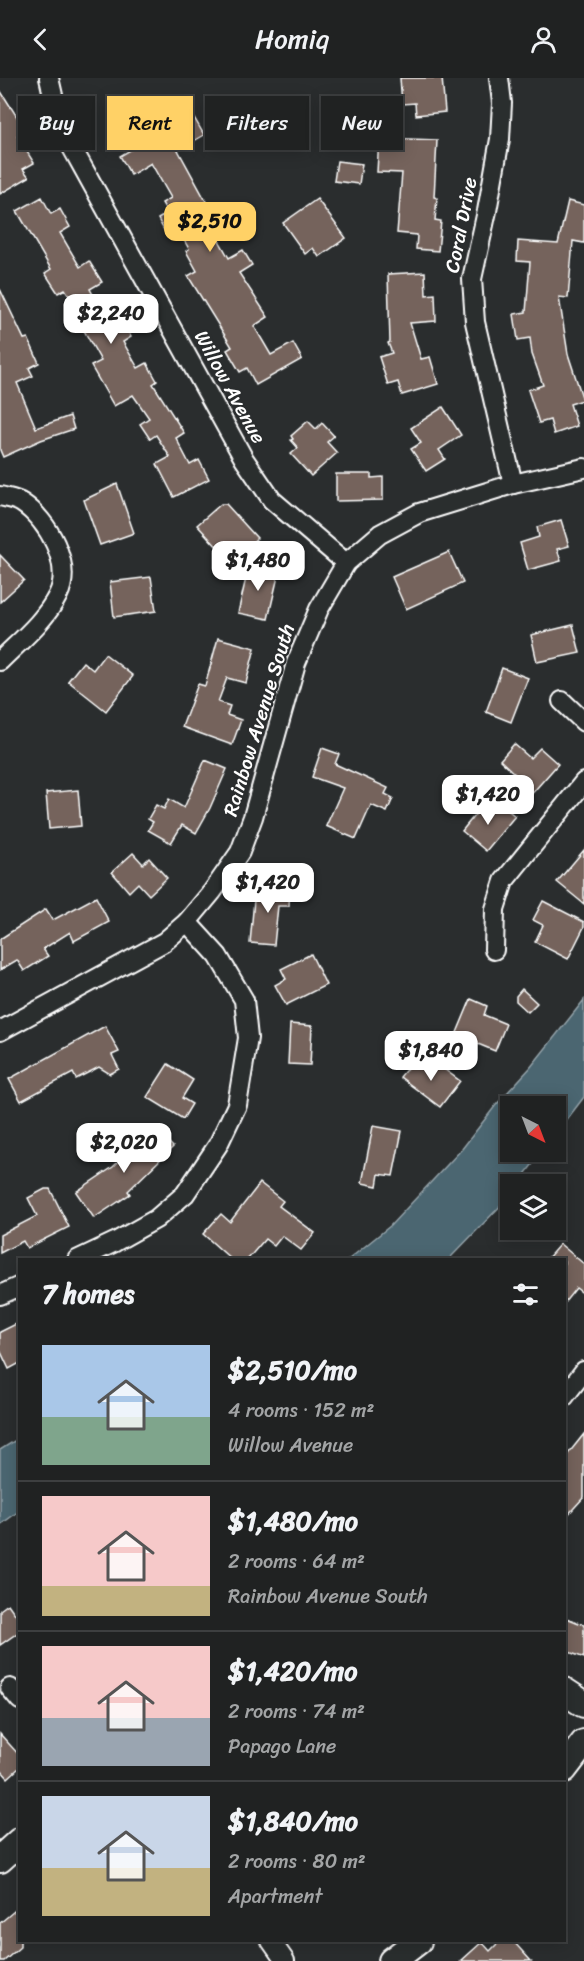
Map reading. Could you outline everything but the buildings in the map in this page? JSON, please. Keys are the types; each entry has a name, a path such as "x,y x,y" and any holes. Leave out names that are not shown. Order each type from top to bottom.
{"street":[{"name":"Willow Avenue","path":"49,78 60,126 244,459 272,500 346,563"},
{"name":"Coral Drive","path":"499,78 502,103 500,139 488,211 472,279 475,322 513,484"},
{"name":"Rainbow Avenue South","path":"0,1031 164,942 187,922 212,892 240,852 254,818 296,663 319,609 346,563 380,534 419,513 513,484 584,468"},
{"path":"0,496 21,502 43,522 56,545 63,576 58,594 42,618 0,661"},
{"path":"562,701 584,722"},
{"path":"494,950 495,909 504,881 584,782"},
{"path":"81,1258 156,1219 185,1194 219,1146 237,1105 248,1038 244,1000 218,956 187,922"},
{"path":"0,1295 18,1287"},
{"path":"566,1394 584,1371"},
{"path":"566,1693 584,1704"},
{"path":"566,1766 584,1743"},
{"path":"0,1859 18,1843"},
{"path":"272,1942 285,1961"},
{"path":"392,1961 417,1942"}],"water":[{"path":"584,1000 584,1097 566,1121 566,1096 504,1096 530,1068"},
{"path":"500,1101 500,1162 534,1162 525,1174 500,1174 500,1206 450,1258 350,1258 390,1226 462,1149"},
{"path":"18,1439 18,1512 0,1525 0,1450"}]}
